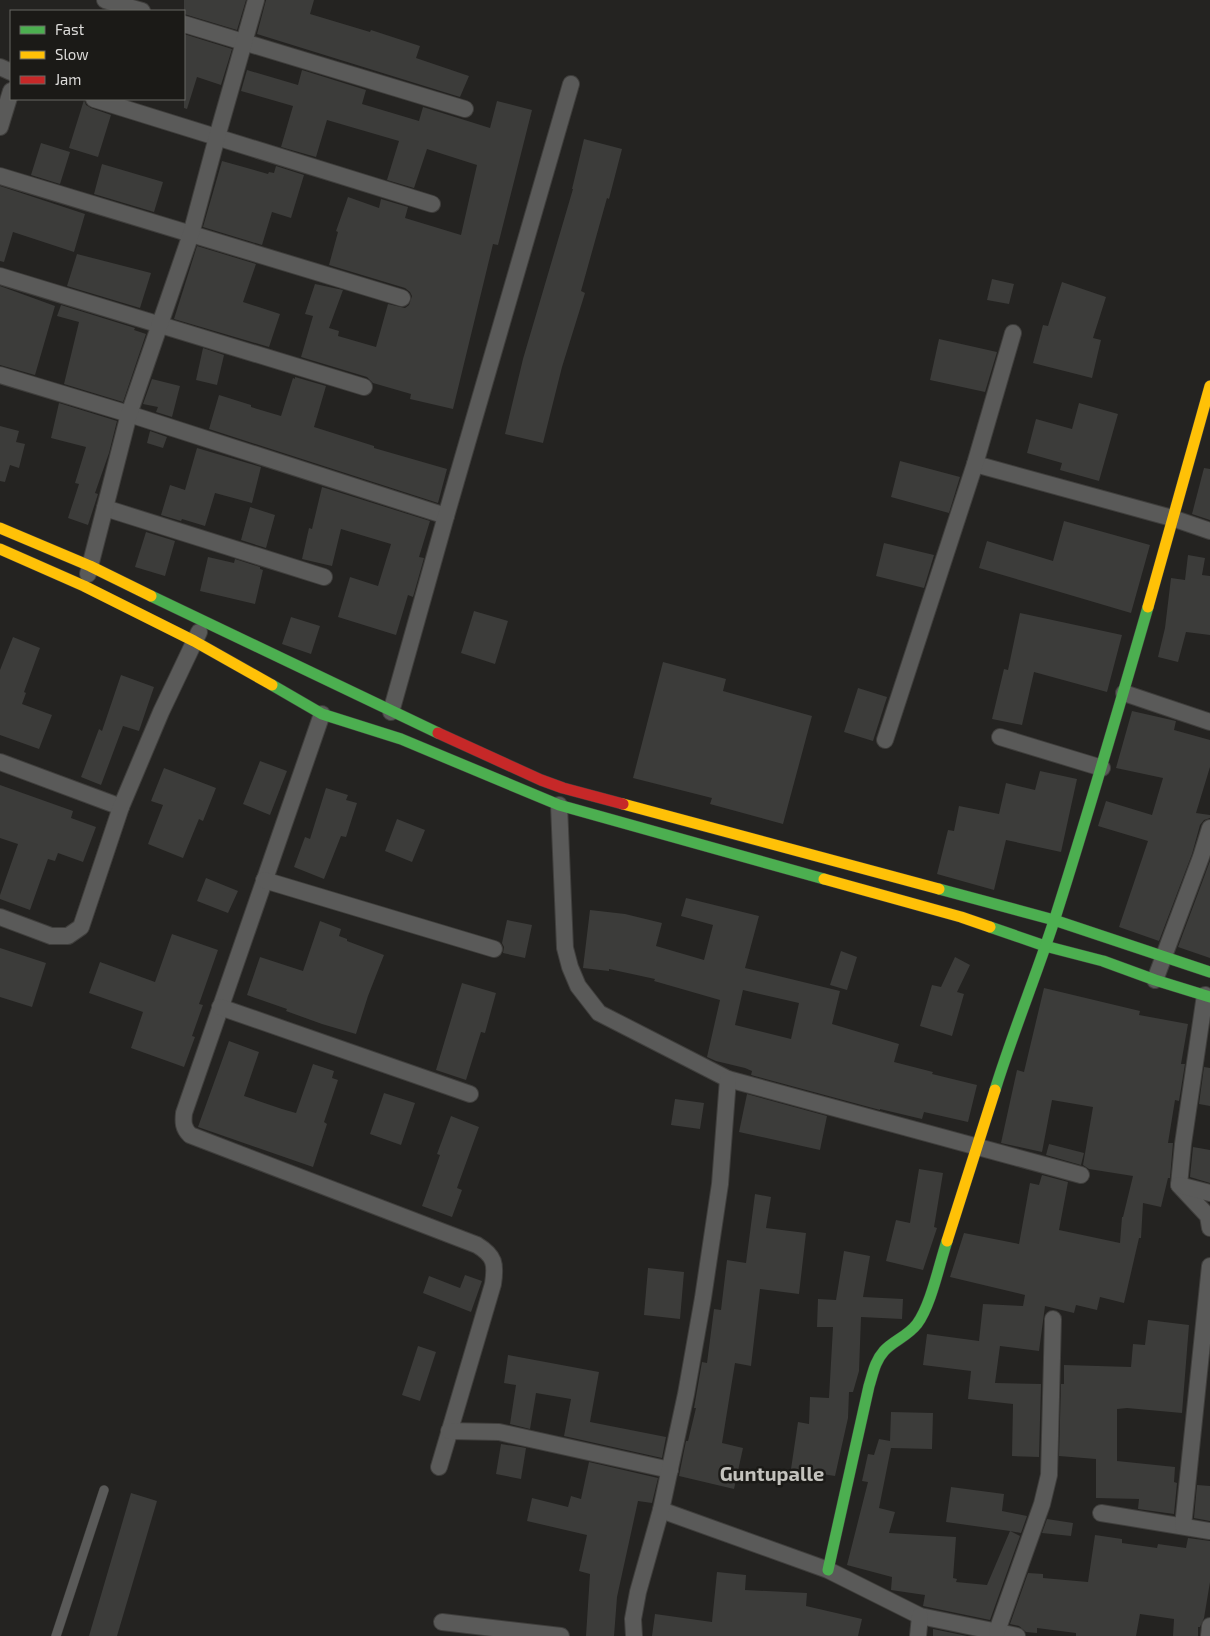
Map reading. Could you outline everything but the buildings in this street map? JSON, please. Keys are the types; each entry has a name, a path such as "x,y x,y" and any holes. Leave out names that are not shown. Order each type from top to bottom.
{"main road":[{"path":"828,1570 876,1362 885,1350 917,1324 927,1304 1026,994 1054,920 1102,768 1210,386"},
{"path":"0,528 90,566 391,712 513,768 563,788 1054,920 1210,972"},
{"path":"0,549 84,586 194,641 322,714 401,739 559,805 961,917 1045,946 1103,961 1207,996"}],"street":[{"path":"105,0 139,10"},
{"path":"84,586 129,414 191,234 256,0"},
{"path":"185,24 465,109"},
{"path":"391,712 571,84"},
{"path":"0,127 10,94"},
{"path":"97,100 432,204"},
{"path":"0,176 402,298"},
{"path":"0,276 364,388"},
{"path":"885,740 975,464 1013,334"},
{"path":"0,375 129,414 446,516"},
{"path":"975,464 1172,518 1210,531"},
{"path":"105,508 324,577"},
{"path":"0,917 51,936 68,936 81,927 122,807 161,712 204,621"},
{"path":"1124,693 1210,722"},
{"path":"322,714 184,1113 185,1130 190,1135 477,1245 488,1251 495,1269 493,1284 439,1467"},
{"path":"1000,737 1102,768"},
{"path":"0,762 122,807"},
{"path":"559,805 565,948 578,986 599,1013 728,1079 1082,1175"},
{"path":"1155,980 1210,828"},
{"path":"264,880 494,949"},
{"path":"1207,996 1183,1144 1179,1186 1208,1216 1210,1228"},
{"path":"220,1007 470,1094"},
{"path":"634,1636 633,1619 638,1592 661,1510 688,1385 720,1184 728,1079"},
{"path":"1179,1186 1210,1193"},
{"path":"1183,1526 1210,1266"},
{"path":"997,1631 1042,1504 1049,1475 1053,1319"},
{"path":"449,1431 499,1432 670,1470"},
{"path":"661,1510 828,1570 920,1616 1017,1636"},
{"path":"1101,1513 1210,1531"},
{"path":"918,1636 920,1616"},
{"path":"442,1622 560,1636"},
{"path":"1208,1636 1210,1626"}],"lane":[{"path":"56,1636 104,1490"}],"traffic: fast":[{"path":"151,596 438,733"},
{"path":"995,1090 1055,918 1148,607"},
{"path":"272,685 322,714 401,739 559,805 824,879"},
{"path":"939,889 1054,920 1210,972"},
{"path":"990,927 1045,946 1103,961 1210,997"},
{"path":"828,1570 869,1386 875,1367 884,1351 913,1328 922,1316 931,1296 947,1241"}],"traffic: slow":[{"path":"1148,607 1210,386"},
{"path":"0,528 90,566 151,596"},
{"path":"0,549 84,586 194,641 272,685"},
{"path":"623,804 939,889"},
{"path":"824,879 961,917 990,927"},
{"path":"947,1241 995,1090"}],"traffic: jam":[{"path":"438,733 541,780 623,804"}],"district":[{"name":"Guntupalle","path":"772,1474"}]}
